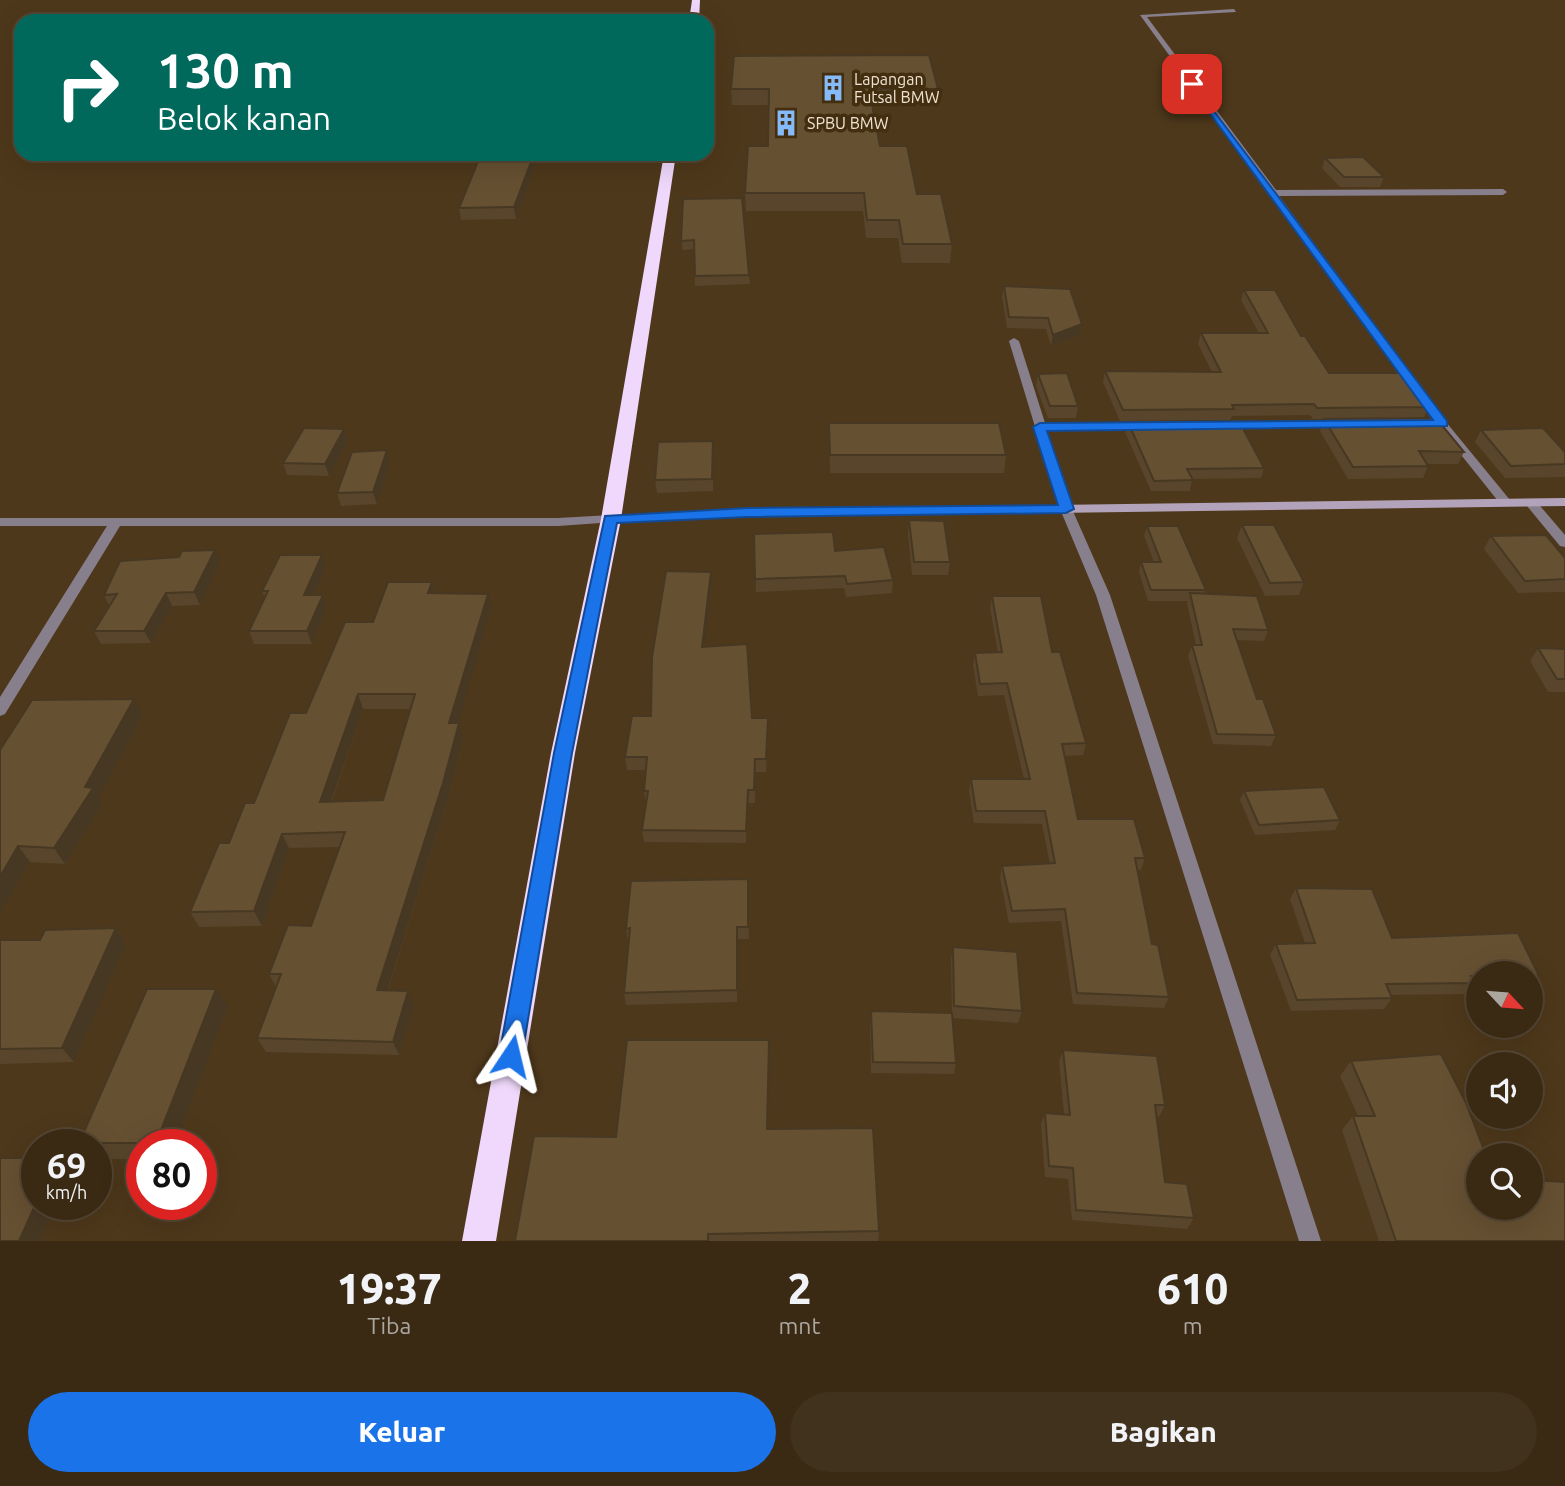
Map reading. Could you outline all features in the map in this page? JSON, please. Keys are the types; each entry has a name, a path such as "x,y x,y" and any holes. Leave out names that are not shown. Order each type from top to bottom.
{"highway":[{"path":"479,1241 563,753 611,519 669,161"}],"street":[{"path":"1234,11 1143,15 1442,424 1506,503"},
{"path":"1272,193 1503,192"},
{"path":"1014,341 1066,509 1103,595 1310,1241"},
{"path":"1206,426 1359,424"},
{"path":"1428,424 1442,424"},
{"path":"1040,427 1151,426"},
{"path":"0,522 558,522 747,513 1565,502"},
{"path":"1531,503 1565,543"},
{"path":"0,710 115,523"}],"building":[{"path":"929,55 938,89 869,89 880,146 907,146 917,194 941,194 952,244 903,244 899,220 867,220 864,193 745,193 748,146 768,146 769,89 731,89 734,56"},
{"path":"1363,157 1384,177 1344,177 1325,158"},
{"path":"478,161 531,161 514,207 459,208"},
{"path":"742,198 749,275 695,276 694,240 681,241 683,199"},
{"path":"1004,286 1070,289 1082,324 1053,335 1048,318 1009,317"},
{"path":"1244,290 1275,290 1301,336 1305,336 1329,373 1404,373 1428,407 1317,408 1314,404 1232,405 1234,409 1123,410 1105,371 1221,372 1201,333 1268,333"},
{"path":"1067,373 1078,406 1050,406 1038,374"},
{"path":"1436,418 1464,452 1419,451 1428,466 1353,467 1324,419"},
{"path":"1239,421 1264,468 1187,469 1193,480 1154,481 1128,422"},
{"path":"829,423 999,423 1006,455 830,455"},
{"path":"304,428 344,429 325,464 283,463"},
{"path":"1543,428 1565,452 1565,464 1511,466 1481,430"},
{"path":"713,441 712,479 655,480 658,442"},
{"path":"387,450 373,492 337,493 352,452"},
{"path":"909,520 944,521 950,562 914,562"},
{"path":"1242,525 1274,525 1304,582 1270,583"},
{"path":"1147,526 1178,526 1206,590 1151,590 1141,562 1161,562"},
{"path":"833,532 835,551 884,547 893,580 847,584 845,576 755,579 754,534"},
{"path":"1546,535 1565,558 1565,579 1525,581 1491,536"},
{"path":"215,550 194,592 166,593 144,631 94,631 117,594 104,595 120,561 179,557 182,551"},
{"path":"280,555 322,555 304,595 323,595 307,631 249,631 268,591 262,591"},
{"path":"666,571 711,572 702,647 747,644 752,718 768,718 766,759 755,759 754,790 748,790 746,831 642,830 648,791 644,791 647,757 625,757 632,716 651,716 652,657"},
{"path":"388,582 432,582 428,593 488,594 449,723 459,723 443,783 377,990 408,991 393,1042 257,1038 281,974 269,974 288,925 311,926 345,832 282,834 254,911 190,912 219,843 229,843 245,803 254,803 290,713 306,713 345,622 373,622","holes":["358,694 415,694 383,800 320,802"]},
{"path":"1190,593 1257,596 1268,630 1233,629 1257,699 1263,699 1276,735 1217,734 1192,645 1202,645"},
{"path":"992,596 1041,596 1052,652 1060,652 1086,743 1062,744 1078,819 1134,819 1145,858 1135,858 1152,944 1158,945 1169,997 1077,993 1065,909 1012,911 1002,866 1055,863 1045,811 976,811 971,779 1030,779 1007,683 980,684 975,653 1002,652"},
{"path":"1538,648 1565,649 1565,679 1557,679"},
{"path":"134,699 85,787 93,788 54,848 18,846 0,877 0,750 32,700"},
{"path":"1324,787 1340,820 1259,825 1244,791"},
{"path":"748,879 748,927 737,927 737,990 624,993 631,881"},
{"path":"1296,888 1372,889 1392,938 1518,933 1532,961 1466,961 1466,983 1386,984 1392,998 1297,1000 1276,944 1315,943"},
{"path":"116,928 62,1048 0,1049 0,940 40,940 45,930"},
{"path":"953,947 1017,952 1022,1011 954,1006"},
{"path":"147,989 216,989 161,1129 126,1129 126,1143 112,1143 112,1129 85,1129"},
{"path":"871,1011 952,1013 956,1063 873,1062"},
{"path":"627,1040 769,1040 767,1129 873,1128 879,1231 708,1234 708,1241 515,1241 534,1136 616,1137"},
{"path":"1063,1050 1157,1056 1165,1105 1155,1105 1165,1182 1187,1184 1194,1218 1076,1210 1073,1168 1049,1166 1045,1113 1070,1115"},
{"path":"1441,1054 1466,1103 1466,1129 1476,1129 1481,1143 1466,1143 1466,1220 1543,1220 1543,1181 1565,1182 1565,1241 1396,1241 1353,1116 1375,1116 1351,1061"},
{"path":"0,1158 21,1158 21,1220 28,1220 19,1241 0,1241"}],"place":[{"name":"Lapangan Futsal BMW","path":"833,88"},
{"name":"SPBU BMW","path":"786,123"}],"route":[{"path":"511,1056 563,753 611,519 747,513 1066,509 1040,427 1442,424 1192,84"}]}
